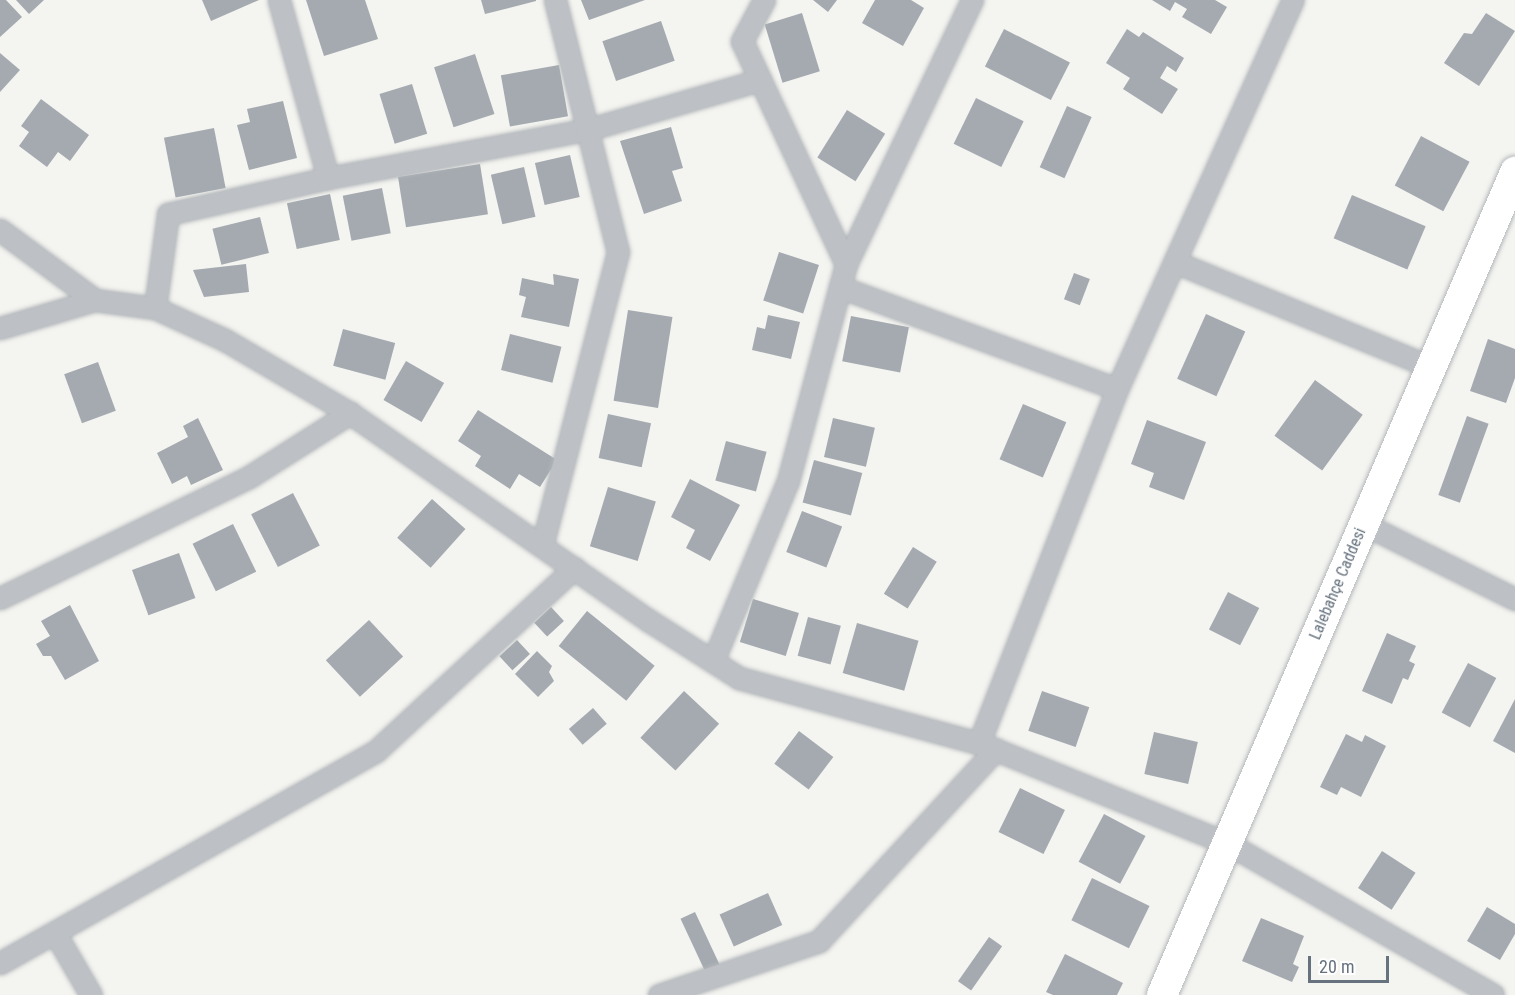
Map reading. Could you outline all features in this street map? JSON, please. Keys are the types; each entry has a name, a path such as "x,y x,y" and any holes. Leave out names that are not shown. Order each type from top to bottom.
{"street":[{"path":"279,0 328,178"},
{"path":"542,546 618,252 590,129 555,0"},
{"path":"764,0 742,41 846,264"},
{"path":"713,662 788,481 846,264 972,0"},
{"path":"659,995 819,940 988,746 1117,389 1293,0"},
{"path":"155,308 168,214 328,178 590,129 760,80"},
{"name":"Lalebahçe Caddesi","path":"1162,995 1515,172"},
{"path":"0,230 95,300"},
{"path":"1175,262 1431,367"},
{"path":"840,287 1117,389"},
{"path":"0,328 95,300 155,308 225,340 350,413 574,568 739,678 988,746 1227,843 1461,986 1493,995"},
{"path":"0,598 249,477 350,413"},
{"path":"1364,524 1515,599"},
{"path":"0,963 376,751 574,568"},
{"path":"55,933 91,995"}],"building":[{"path":"0,0 6,0 22,17 0,37"},
{"path":"16,0 44,0 29,14"},
{"path":"202,0 259,0 211,21"},
{"path":"306,0 365,0 378,39 324,56"},
{"path":"481,0 536,0 536,1 485,14"},
{"path":"581,0 645,0 589,20"},
{"path":"813,0 837,0 828,12"},
{"path":"875,0 911,0 924,8 903,46 862,23"},
{"path":"1152,0 1215,0 1227,7 1211,34 1182,17 1187,9 1175,2 1170,11"},
{"path":"802,13 820,71 783,83 765,24"},
{"path":"1486,13 1515,31 1479,86 1444,63 1464,33 1472,34"},
{"path":"661,21 675,61 616,81 602,41"},
{"path":"1004,29 1070,63 1051,100 985,66"},
{"path":"1127,29 1139,37 1143,32 1184,58 1176,72 1167,66 1160,78 1178,89 1162,114 1123,89 1130,78 1106,63"},
{"path":"0,53 20,70 0,92"},
{"path":"475,54 494,114 454,127 434,67"},
{"path":"559,65 568,116 510,126 501,75"},
{"path":"412,84 427,134 395,144 379,94"},
{"path":"976,98 1024,121 1001,167 954,144"},
{"path":"41,99 89,135 70,161 58,152 47,167 19,146 29,132 21,126"},
{"path":"283,101 297,158 249,170 237,125 250,122 247,109"},
{"path":"1067,106 1092,117 1064,178 1040,167"},
{"path":"847,110 885,134 855,181 817,157"},
{"path":"671,127 683,168 672,171 682,201 644,214 620,141"},
{"path":"214,128 226,188 176,198 164,138"},
{"path":"1421,136 1470,162 1443,211 1395,185"},
{"path":"570,155 580,197 545,205 535,163"},
{"path":"480,164 488,214 406,227 398,177"},
{"path":"524,167 535,217 502,224 491,175"},
{"path":"382,188 391,233 352,241 343,196"},
{"path":"330,194 340,240 297,249 287,203"},
{"path":"1352,195 1426,226 1407,270 1334,238"},
{"path":"260,217 269,253 221,265 212,229"},
{"path":"779,252 819,265 803,313 763,301"},
{"path":"246,264 249,292 204,297 193,270"},
{"path":"1074,273 1090,279 1080,305 1064,299"},
{"path":"553,274 579,279 569,327 521,317 526,297 519,295 522,278 554,285"},
{"path":"628,310 672,317 658,408 614,401"},
{"path":"1206,314 1245,331 1216,396 1177,379"},
{"path":"768,315 800,322 791,359 752,350 757,327 765,329"},
{"path":"851,316 909,327 900,372 842,361"},
{"path":"343,329 395,343 385,380 333,366"},
{"path":"510,334 561,347 552,383 501,370"},
{"path":"1488,339 1515,349 1515,378 1506,403 1470,391"},
{"path":"406,361 444,383 422,422 384,400"},
{"path":"98,362 116,411 82,423 64,374"},
{"path":"1315,380 1363,415 1322,471 1274,436"},
{"path":"1023,404 1066,422 1043,478 1000,459"},
{"path":"478,410 557,460 540,487 519,474 510,489 475,466 481,456 458,441"},
{"path":"608,414 651,423 642,467 599,458"},
{"path":"1467,416 1489,424 1460,503 1438,495"},
{"path":"198,418 223,470 191,485 187,476 172,484 157,453 188,437 183,426"},
{"path":"833,418 875,428 866,467 824,457"},
{"path":"1147,420 1206,442 1184,500 1149,487 1154,473 1131,464"},
{"path":"726,441 767,452 756,491 715,481"},
{"path":"814,460 862,473 851,515 803,503"},
{"path":"690,479 740,505 710,561 686,548 695,530 671,517"},
{"path":"608,487 656,502 638,561 590,546"},
{"path":"293,493 320,546 278,567 251,514"},
{"path":"432,499 465,529 431,568 397,538"},
{"path":"802,511 842,526 826,567 786,552"},
{"path":"233,524 256,572 216,591 193,544"},
{"path":"913,547 937,562 908,608 884,594"},
{"path":"179,553 195,598 148,615 132,570"},
{"path":"1228,592 1259,608 1240,645 1209,629"},
{"path":"753,599 799,613 786,656 740,642"},
{"path":"70,605 99,661 65,680 51,656 43,656 36,644 50,636 41,621"},
{"path":"551,607 564,621 547,637 534,623"},
{"path":"587,611 655,666 626,701 559,646"},
{"path":"808,617 841,626 830,664 798,656"},
{"path":"369,620 403,657 360,697 326,660"},
{"path":"857,623 919,641 904,691 843,673"},
{"path":"1387,633 1416,646 1409,661 1415,664 1408,680 1403,678 1392,704 1362,691"},
{"path":"517,640 530,654 512,670 499,656"},
{"path":"537,651 552,666 549,672 554,681 538,697 515,674"},
{"path":"1468,663 1496,678 1470,727 1442,712"},
{"path":"684,691 719,724 675,771 640,738"},
{"path":"1042,691 1089,707 1076,747 1028,731"},
{"path":"1515,699 1515,753 1493,741"},
{"path":"593,708 607,724 583,745 569,729"},
{"path":"799,731 833,757 809,790 774,764"},
{"path":"1154,732 1198,742 1188,784 1144,774"},
{"path":"1346,734 1362,742 1365,735 1386,746 1361,797 1341,787 1337,795 1320,787"},
{"path":"1020,788 1065,810 1043,854 999,832"},
{"path":"1104,814 1145,836 1120,884 1079,862"},
{"path":"1382,851 1416,873 1392,910 1358,888"},
{"path":"1092,878 1150,906 1129,948 1071,920"},
{"path":"768,893 782,925 734,947 720,915"},
{"path":"1487,907 1515,924 1515,934 1500,960 1467,941"},
{"path":"695,912 722,969 707,976 680,919"},
{"path":"1261,918 1304,936 1293,964 1299,967 1292,982 1242,961"},
{"path":"989,937 1002,946 971,990 958,981"},
{"path":"1065,954 1123,983 1117,995 1053,995 1046,992"}]}
